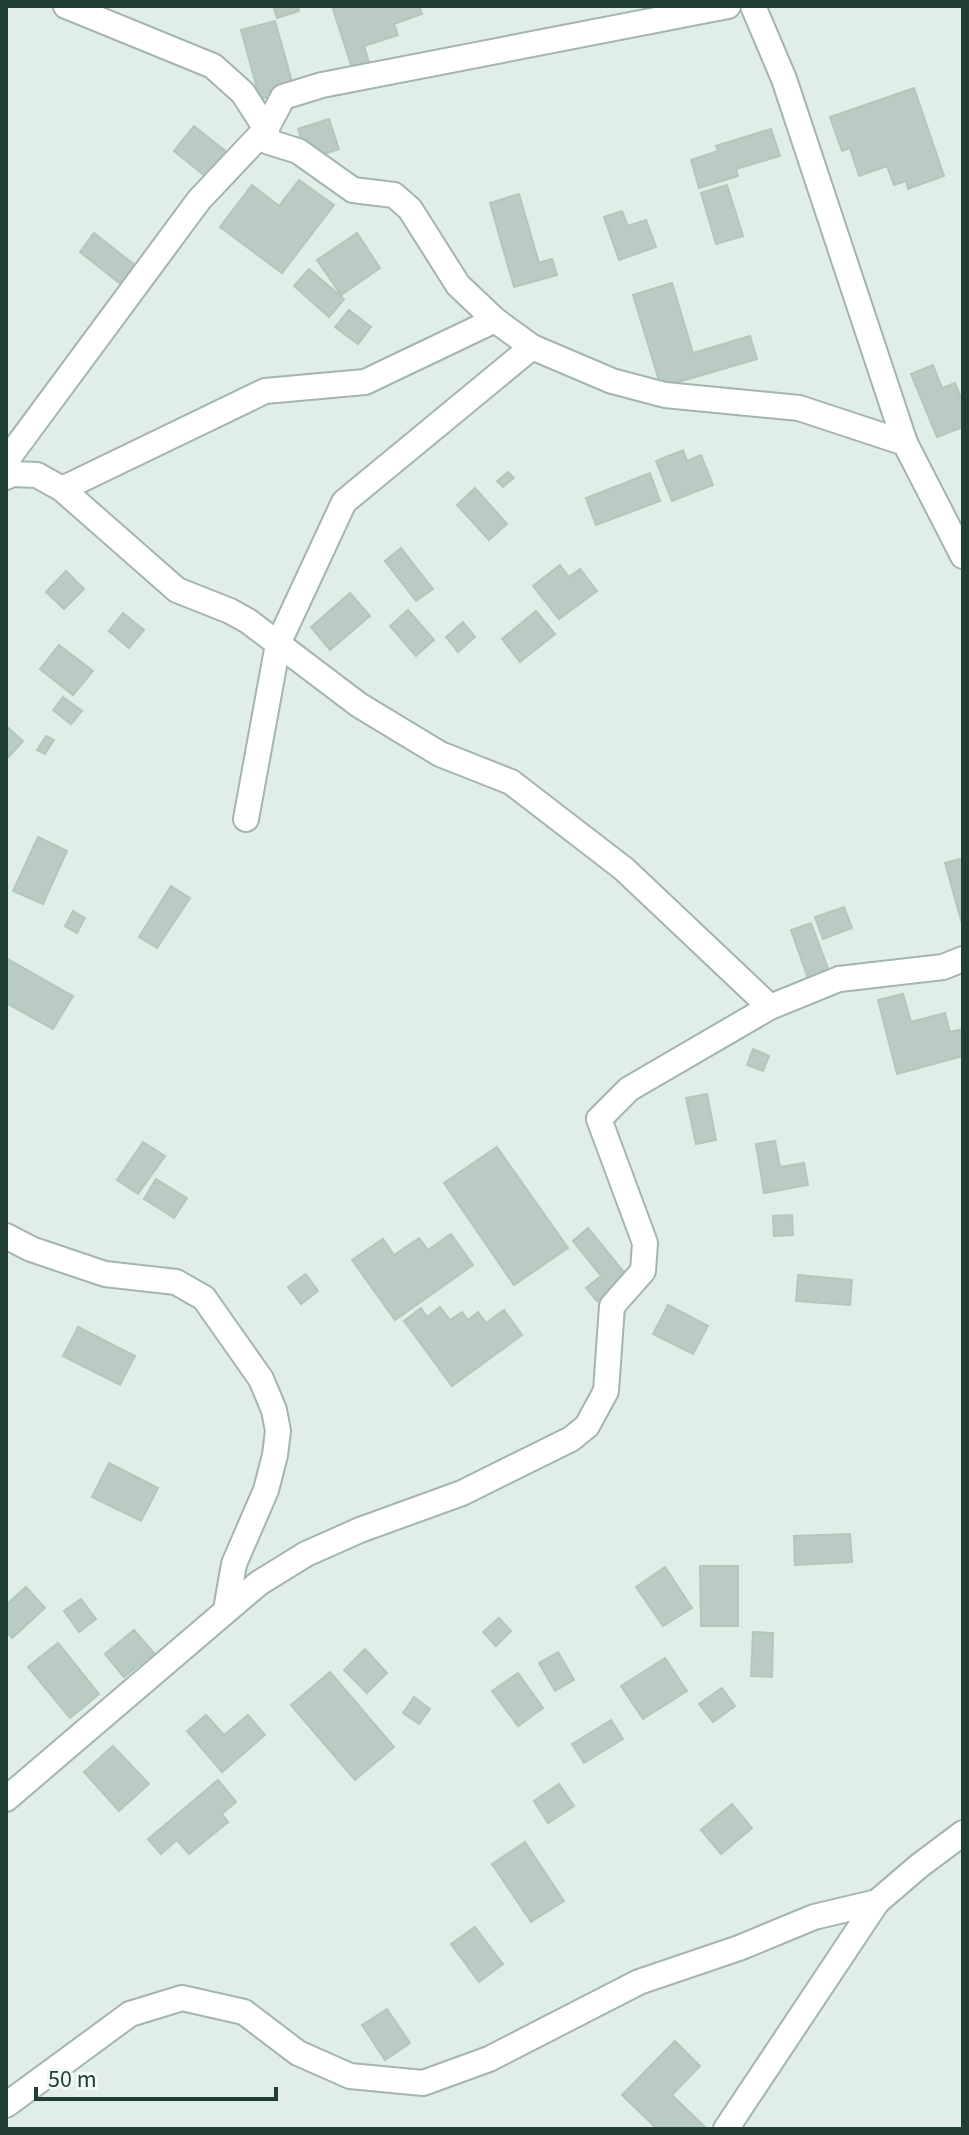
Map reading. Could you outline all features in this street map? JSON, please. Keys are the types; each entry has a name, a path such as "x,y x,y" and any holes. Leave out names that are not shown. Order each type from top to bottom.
{"street":[{"path":"66,6 213,66 243,93 266,129 269,142 298,151 353,190 394,195 410,209 458,285 495,320 532,347 612,381 665,395 799,408 905,443"},
{"path":"6,461 199,200 266,129 283,97 322,85 728,6"},
{"path":"753,6 784,79 905,443 963,556"},
{"path":"62,489 265,391 365,382 495,320"},
{"path":"246,819 278,644 344,502 532,347"},
{"path":"6,477 12,474 37,475 62,489 177,590 230,611 359,705 440,754 511,782 624,869 770,1007"},
{"path":"6,1799 259,1583 306,1554 360,1530 462,1493 571,1439 587,1426 606,1391 612,1306 643,1271 645,1243 599,1119 629,1089 770,1007 839,979 943,967 963,959"},
{"path":"6,1236 42,1253 105,1274 176,1282 204,1298 261,1379 274,1410 278,1431 275,1455 266,1490 234,1564 226,1610"},
{"path":"726,2129 877,1902 963,1833"},
{"path":"6,2105 130,2014 182,1998 244,2012 298,2053 350,2076 423,2083 489,2059 639,1982 739,1948 814,1917 877,1902"}],"building":[{"path":"273,6 298,6 299,11 277,18"},
{"path":"332,6 419,6 422,14 394,24 398,35 364,46 371,69 354,74"},
{"path":"275,21 294,89 260,99 241,30"},
{"path":"914,88 944,176 908,189 906,181 894,185 887,166 859,176 850,148 842,151 830,117"},
{"path":"329,119 339,149 308,159 298,129"},
{"path":"194,126 229,154 209,179 174,151"},
{"path":"771,129 780,156 736,169 738,176 699,188 691,160 718,151 716,146"},
{"path":"299,180 334,205 282,273 220,227 252,185 279,206"},
{"path":"727,185 743,236 716,244 701,193"},
{"path":"519,194 539,263 552,259 557,275 514,287 490,203"},
{"path":"622,211 628,226 646,220 656,247 619,260 604,217"},
{"path":"94,233 136,266 122,285 80,252"},
{"path":"357,233 380,268 341,295 317,260"},
{"path":"309,269 344,299 329,317 294,286"},
{"path":"672,283 693,353 750,336 757,359 661,387 633,295"},
{"path":"349,310 371,327 358,344 335,327"},
{"path":"933,365 942,388 955,383 963,402 963,427 937,437 911,374"},
{"path":"683,450 687,461 701,455 713,485 672,501 656,461"},
{"path":"508,472 514,478 503,487 497,481"},
{"path":"650,473 660,501 596,525 586,498"},
{"path":"475,488 507,524 489,540 457,505"},
{"path":"401,548 433,589 416,601 385,561"},
{"path":"560,565 569,577 580,569 597,591 559,619 533,586"},
{"path":"66,571 84,589 64,609 46,592"},
{"path":"350,593 370,616 330,650 311,627"},
{"path":"408,610 434,640 416,656 390,626"},
{"path":"536,611 555,634 520,662 502,639"},
{"path":"123,613 144,630 129,648 109,631"},
{"path":"463,622 475,637 458,652 446,637"},
{"path":"59,645 93,671 73,695 40,669"},
{"path":"63,697 82,711 71,724 53,710"},
{"path":"6,726 23,741 6,760"},
{"path":"46,736 54,740 45,754 37,750"},
{"path":"38,837 67,851 43,904 13,891"},
{"path":"963,858 963,927 945,863"},
{"path":"171,886 190,898 157,948 139,937"},
{"path":"844,907 852,928 823,939 815,917"},
{"path":"73,911 85,918 77,933 65,926"},
{"path":"811,923 830,974 809,981 791,930"},
{"path":"6,958 73,996 53,1029 6,1003"},
{"path":"903,994 911,1022 945,1013 950,1032 963,1029 963,1056 897,1074 878,1000"},
{"path":"753,1049 769,1056 763,1071 747,1065"},
{"path":"707,1094 716,1140 696,1144 686,1098"},
{"path":"775,1141 780,1167 804,1163 808,1185 764,1193 756,1144"},
{"path":"143,1142 165,1156 138,1194 117,1180"},
{"path":"497,1147 568,1248 514,1285 444,1183"},
{"path":"156,1179 187,1198 174,1218 144,1199"},
{"path":"792,1215 793,1235 774,1236 773,1216"},
{"path":"588,1228 627,1276 597,1301 586,1288 601,1276 573,1241"},
{"path":"451,1234 473,1265 395,1320 352,1260 383,1239 394,1255 419,1238 428,1250"},
{"path":"306,1274 318,1291 301,1304 288,1287"},
{"path":"798,1275 852,1280 850,1305 796,1301"},
{"path":"668,1305 708,1326 693,1354 653,1334"},
{"path":"440,1307 450,1320 462,1312 468,1320 478,1312 486,1323 504,1310 522,1335 452,1386 404,1321 421,1308 427,1317"},
{"path":"78,1327 135,1356 120,1385 63,1356"},
{"path":"109,1463 158,1488 141,1521 92,1497"},
{"path":"850,1534 852,1562 795,1565 794,1536"},
{"path":"700,1566 738,1566 738,1626 701,1626"},
{"path":"665,1567 692,1608 663,1626 636,1587"},
{"path":"26,1587 45,1608 12,1638 6,1631 6,1605"},
{"path":"81,1599 96,1619 79,1632 64,1611"},
{"path":"499,1618 511,1631 496,1646 483,1632"},
{"path":"134,1630 154,1653 124,1677 105,1654"},
{"path":"753,1632 773,1633 772,1677 751,1676"},
{"path":"58,1643 99,1694 70,1718 28,1667"},
{"path":"365,1649 387,1673 367,1693 344,1670"},
{"path":"558,1652 574,1680 555,1691 539,1663"},
{"path":"665,1658 687,1691 643,1719 621,1686"},
{"path":"330,1672 394,1747 355,1780 291,1705"},
{"path":"518,1673 543,1708 518,1726 492,1691"},
{"path":"722,1688 735,1706 713,1722 699,1704"},
{"path":"414,1697 430,1709 419,1724 403,1713"},
{"path":"206,1715 224,1735 248,1715 265,1735 222,1772 187,1731"},
{"path":"611,1720 623,1739 584,1763 572,1744"},
{"path":"113,1746 149,1784 119,1811 84,1772"},
{"path":"218,1780 236,1802 222,1814 228,1822 189,1854 177,1840 161,1854 148,1839"},
{"path":"559,1784 574,1806 548,1823 534,1801"},
{"path":"732,1804 752,1828 721,1854 701,1830"},
{"path":"525,1842 564,1901 531,1922 492,1864"},
{"path":"475,1927 503,1964 479,1982 451,1944"},
{"path":"387,2009 410,2043 385,2060 362,2025"},
{"path":"675,2041 700,2066 672,2095 707,2129 657,2129 622,2095"}]}
